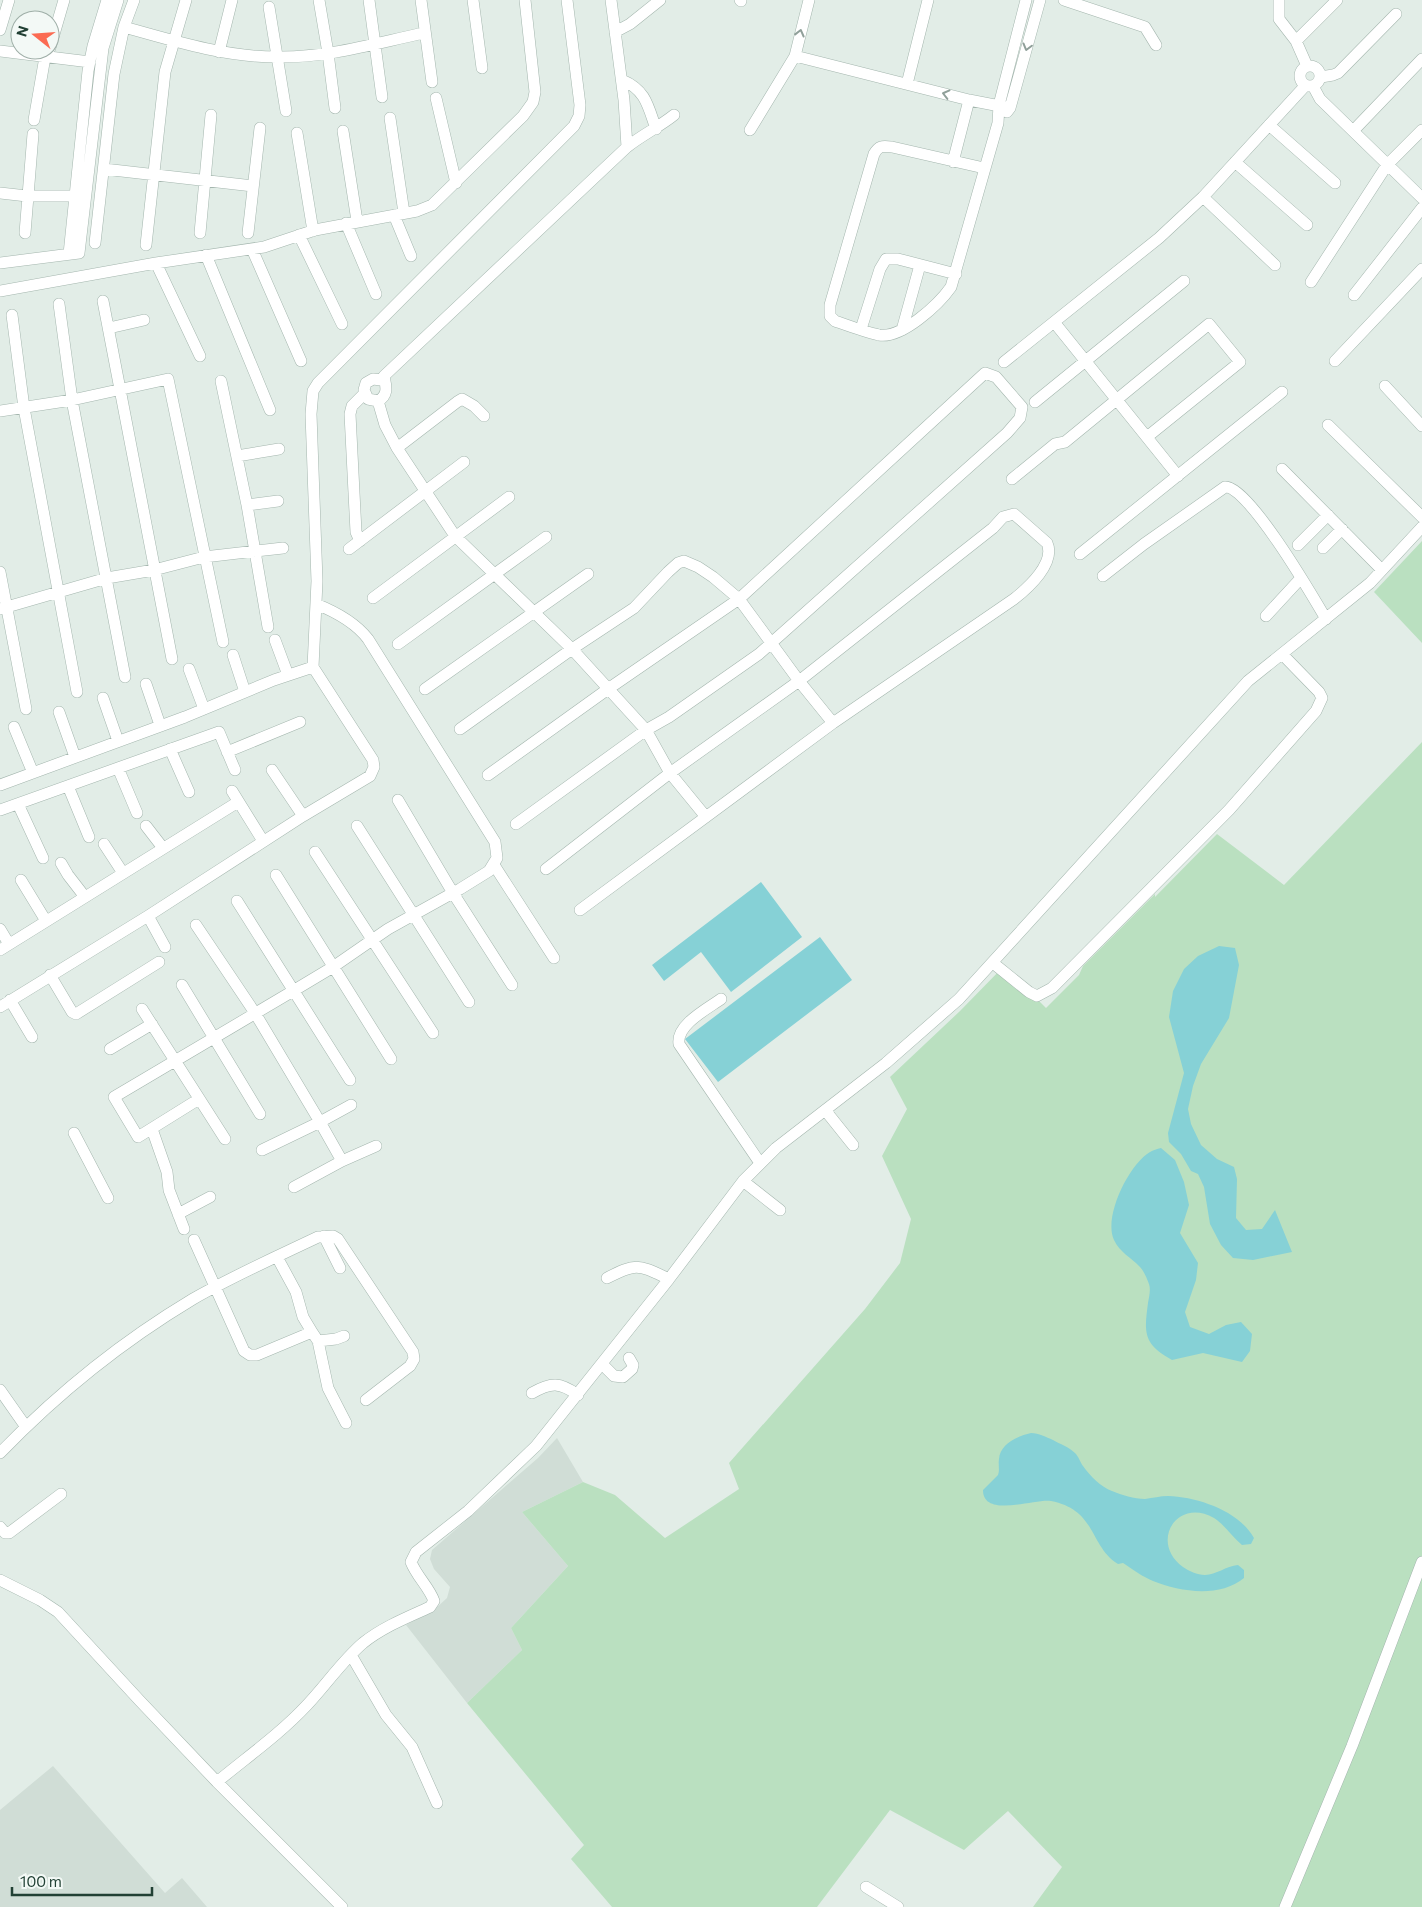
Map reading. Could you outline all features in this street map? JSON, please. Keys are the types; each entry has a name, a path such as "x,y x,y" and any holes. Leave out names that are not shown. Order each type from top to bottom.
{"street":[{"path":"0,30 9,0"},
{"path":"60,13 64,0"},
{"path":"69,254 90,62 107,0"},
{"path":"0,263 79,253 103,48 118,0"},
{"path":"96,243 114,74 124,27 134,0"},
{"path":"146,245 165,72 186,0"},
{"path":"219,52 232,0"},
{"path":"319,0 335,108"},
{"path":"369,0 382,97"},
{"path":"421,0 432,82"},
{"path":"473,0 482,68"},
{"path":"0,291 156,263 252,249 275,244 313,231 399,214 432,205 524,116 533,102 535,82 524,0"},
{"path":"0,1007 148,916 303,816 370,776 374,767 373,760 312,668 318,581 311,404 313,391 318,383 574,126 579,116 580,106 567,0"},
{"path":"610,0 622,80 627,147"},
{"path":"615,32 630,24 660,0"},
{"path":"750,130 794,56 809,0"},
{"path":"907,84 928,0"},
{"path":"1005,107 1026,0"},
{"path":"984,168 882,146 877,148 829,310 830,316 835,321 880,335 890,335 902,330 942,300 951,287 984,168 1040,0"},
{"path":"1064,0 1136,23 1149,31 1156,45"},
{"path":"1279,0 1279,19 1296,41 1307,66"},
{"path":"1296,41 1337,0"},
{"path":"269,7 286,111"},
{"path":"1320,77 1333,76 1338,73 1396,14"},
{"path":"124,27 219,52 277,57 328,53 424,33"},
{"path":"60,56 90,62"},
{"path":"794,56 969,100 1005,107"},
{"path":"1353,131 1422,59"},
{"path":"34,120 47,60"},
{"path":"1004,362 1159,238 1203,197 1309,86 1319,82 1320,77 1317,68 1307,66 1300,73 1301,83 1309,86 1422,198"},
{"path":"622,80 638,88 644,95 656,129"},
{"path":"436,98 453,177 456,183"},
{"path":"953,162 969,100"},
{"path":"200,233 211,115"},
{"path":"360,541 356,532 350,414 352,406 364,394 366,383 373,379 381,380 627,147 674,115"},
{"path":"390,118 399,214 410,256"},
{"path":"1270,125 1335,183"},
{"path":"248,233 260,128"},
{"path":"1310,282 1388,165 1422,130"},
{"path":"343,131 357,221"},
{"path":"297,133 313,231"},
{"path":"25,233 33,134"},
{"path":"1235,162 1307,225"},
{"path":"104,169 254,186"},
{"path":"0,193 27,196 75,196"},
{"path":"1203,197 1275,265"},
{"path":"1354,294 1422,208"},
{"path":"346,223 376,294"},
{"path":"299,235 342,324"},
{"path":"252,249 301,361"},
{"path":"206,255 270,410"},
{"path":"861,329 882,263 886,259 891,258 956,274"},
{"path":"156,263 200,356"},
{"path":"902,330 920,265"},
{"path":"1335,362 1422,269"},
{"path":"1035,402 1184,281"},
{"path":"104,301 172,660"},
{"path":"59,304 72,400 125,676"},
{"path":"12,315 24,408 77,692"},
{"path":"109,328 144,320"},
{"path":"1054,322 1178,476"},
{"path":"1012,479 1055,444 1065,442 1209,324 1240,362 1147,437"},
{"path":"488,775 608,689 739,599 985,373 996,377 1022,407 1020,418 1007,433 752,660 669,717 646,730 516,824"},
{"path":"378,401 385,395 386,391 384,376"},
{"path":"0,411 72,400 168,379 222,642"},
{"path":"220,381 247,505 268,627"},
{"path":"1385,386 1422,426"},
{"path":"1080,554 1282,392"},
{"path":"364,394 368,399 378,401"},
{"path":"397,448 462,399 474,406 484,416"},
{"path":"378,401 385,424 397,448 455,536 572,649 646,730 670,773 706,817"},
{"path":"1328,425 1422,517"},
{"path":"237,456 279,449"},
{"path":"349,549 464,462"},
{"path":"1282,468 1382,570"},
{"path":"1103,576 1173,523 1225,487 1230,486 1239,493 1274,536 1326,619"},
{"path":"373,598 509,498"},
{"path":"247,505 278,500"},
{"path":"546,869 670,773 798,682 993,528 1003,517 1014,514 1047,543 1049,555 1046,563 1025,590 833,723 580,910"},
{"path":"1298,545 1328,515"},
{"path":"217,1782 282,1729 351,1654 377,1633 430,1606 434,1601 431,1593 415,1572 411,1562 416,1552 468,1512 525,1458 578,1395 743,1181 760,1163 776,1148 886,1063 952,1006 1248,681 1326,619 1382,570 1422,527"},
{"path":"1323,548 1342,529"},
{"path":"398,644 546,537"},
{"path":"3,608 107,578 154,570 204,557 283,548"},
{"path":"460,729 572,649 634,608 668,572 678,563 684,561 698,567 739,599 772,642 798,682 833,723"},
{"path":"0,572 3,608 26,709"},
{"path":"425,689 588,574"},
{"path":"1266,616 1301,578"},
{"path":"199,1099 141,1137 136,1135 114,1097 293,992 333,967 372,939 454,893 489,871 497,858 495,842 368,639 363,632 347,619 316,604"},
{"path":"275,640 288,675"},
{"path":"993,963 1029,992 1037,996 1042,995 1052,988 1229,810 1316,711 1322,698 1320,692 1282,654"},
{"path":"233,655 245,692"},
{"path":"0,785 204,709 288,675 312,668"},
{"path":"189,669 204,709"},
{"path":"146,684 160,725"},
{"path":"103,698 118,741"},
{"path":"59,712 75,757"},
{"path":"227,752 300,722"},
{"path":"14,727 33,773"},
{"path":"0,810 219,732 235,770"},
{"path":"170,749 189,792"},
{"path":"118,768 138,813"},
{"path":"272,770 303,816"},
{"path":"68,786 89,837"},
{"path":"232,791 264,841"},
{"path":"398,800 512,985"},
{"path":"0,930 4,947 238,802"},
{"path":"18,804 43,858"},
{"path":"146,826 163,848"},
{"path":"357,826 469,1002"},
{"path":"104,844 123,874"},
{"path":"315,852 432,1033"},
{"path":"61,863 85,898"},
{"path":"494,865 554,958"},
{"path":"276,875 391,1060"},
{"path":"21,880 46,921"},
{"path":"236,900 350,1080"},
{"path":"148,916 165,946"},
{"path":"196,925 254,1014 320,1122 342,1162"},
{"path":"50,975 72,1012 76,1014 160,962"},
{"path":"182,985 260,1114"},
{"path":"721,999 685,1026 678,1038 679,1044 760,1163"},
{"path":"10,1000 32,1037"},
{"path":"142,1009 225,1139"},
{"path":"110,1049 152,1024"},
{"path":"262,1150 351,1105"},
{"path":"825,1110 853,1146"},
{"path":"152,1129 167,1172 169,1190 184,1229"},
{"path":"74,1133 108,1198"},
{"path":"294,1187 376,1146"},
{"path":"743,1181 780,1210"},
{"path":"178,1214 210,1197"},
{"path":"324,1236 340,1268"},
{"path":"0,1453 26,1426 85,1374 155,1324 215,1287 318,1237 324,1236 333,1236 338,1239 413,1352 414,1359 410,1366 366,1400"},
{"path":"194,1240 246,1354 257,1355 315,1336 336,1339 344,1336"},
{"path":"277,1257 296,1292 304,1317 315,1336 328,1388 346,1423"},
{"path":"607,1278 626,1268 640,1266 669,1279"},
{"path":"602,1364 614,1376 623,1377 632,1369 633,1365 629,1358"},
{"path":"532,1392 545,1386 559,1385 566,1386 578,1395"},
{"path":"0,1390 26,1426"},
{"path":"0,1527 5,1533 10,1533 60,1494"},
{"path":"1285,1907 1357,1734 1422,1562"},
{"path":"0,1580 40,1600 58,1612 217,1782 342,1907"},
{"path":"351,1654 382,1710 412,1748 438,1803"},
{"path":"866,1887 898,1907"}],"shaded area":[{"path":"557,1438 583,1482 522,1512 568,1566 511,1628 522,1650 467,1703 406,1625 435,1609 447,1598 450,1587 434,1569 430,1559 432,1550 538,1458"},
{"path":"53,1766 165,1893 182,1878 207,1907 0,1907 0,1810"}],"green space":[{"path":"1422,541 1422,643 1374,592"},
{"path":"1422,742 1422,1907 1033,1907 1062,1867 1008,1811 964,1850 890,1810 817,1907 612,1907 571,1859 584,1845 467,1703 522,1650 511,1628 568,1566 522,1512 583,1482 615,1495 665,1538 739,1489 729,1463 865,1309 900,1263 911,1219 882,1156 907,1109 890,1077 960,1011 1004,966 1046,1008 1079,975 1083,966 1217,834 1284,885"}],"water":[{"path":"761,882 802,937 731,992 701,952 664,981 652,965"},
{"path":"820,937 852,980 718,1082 685,1039"},
{"path":"1219,946 1235,948 1239,965 1229,1018 1201,1064 1193,1086 1188,1109 1191,1124 1201,1145 1217,1159 1234,1167 1237,1179 1236,1218 1246,1230 1262,1229 1275,1210 1292,1252 1253,1260 1233,1258 1221,1245 1210,1224 1204,1187 1198,1174 1191,1171 1181,1154 1169,1142 1168,1133 1184,1073 1169,1017 1173,991 1184,969 1198,956"},
{"path":"1161,1148 1175,1160 1184,1182 1189,1205 1180,1233 1198,1263 1196,1280 1185,1312 1190,1327 1209,1334 1226,1325 1241,1322 1252,1334 1250,1351 1242,1362 1203,1353 1172,1360 1155,1349 1148,1337 1146,1322 1150,1291 1149,1284 1137,1264 1122,1252 1116,1244 1112,1230 1112,1218 1115,1205 1126,1179 1142,1158 1150,1152"},
{"path":"1031,1433 1045,1436 1070,1449 1092,1477 1112,1491 1128,1497 1141,1499 1168,1496 1192,1499 1217,1507 1228,1513 1247,1528 1254,1538 1251,1544 1242,1545 1214,1518 1201,1513 1189,1513 1179,1518 1172,1525 1168,1535 1168,1546 1173,1557 1183,1567 1193,1572 1209,1575 1238,1565 1244,1570 1244,1578 1234,1584 1212,1591 1187,1590 1164,1585 1145,1577 1123,1563 1118,1564 1102,1548 1085,1520 1077,1512 1066,1506 1051,1501 1011,1505 992,1504 985,1499 983,1490 998,1475 1000,1454 1010,1442"}]}
